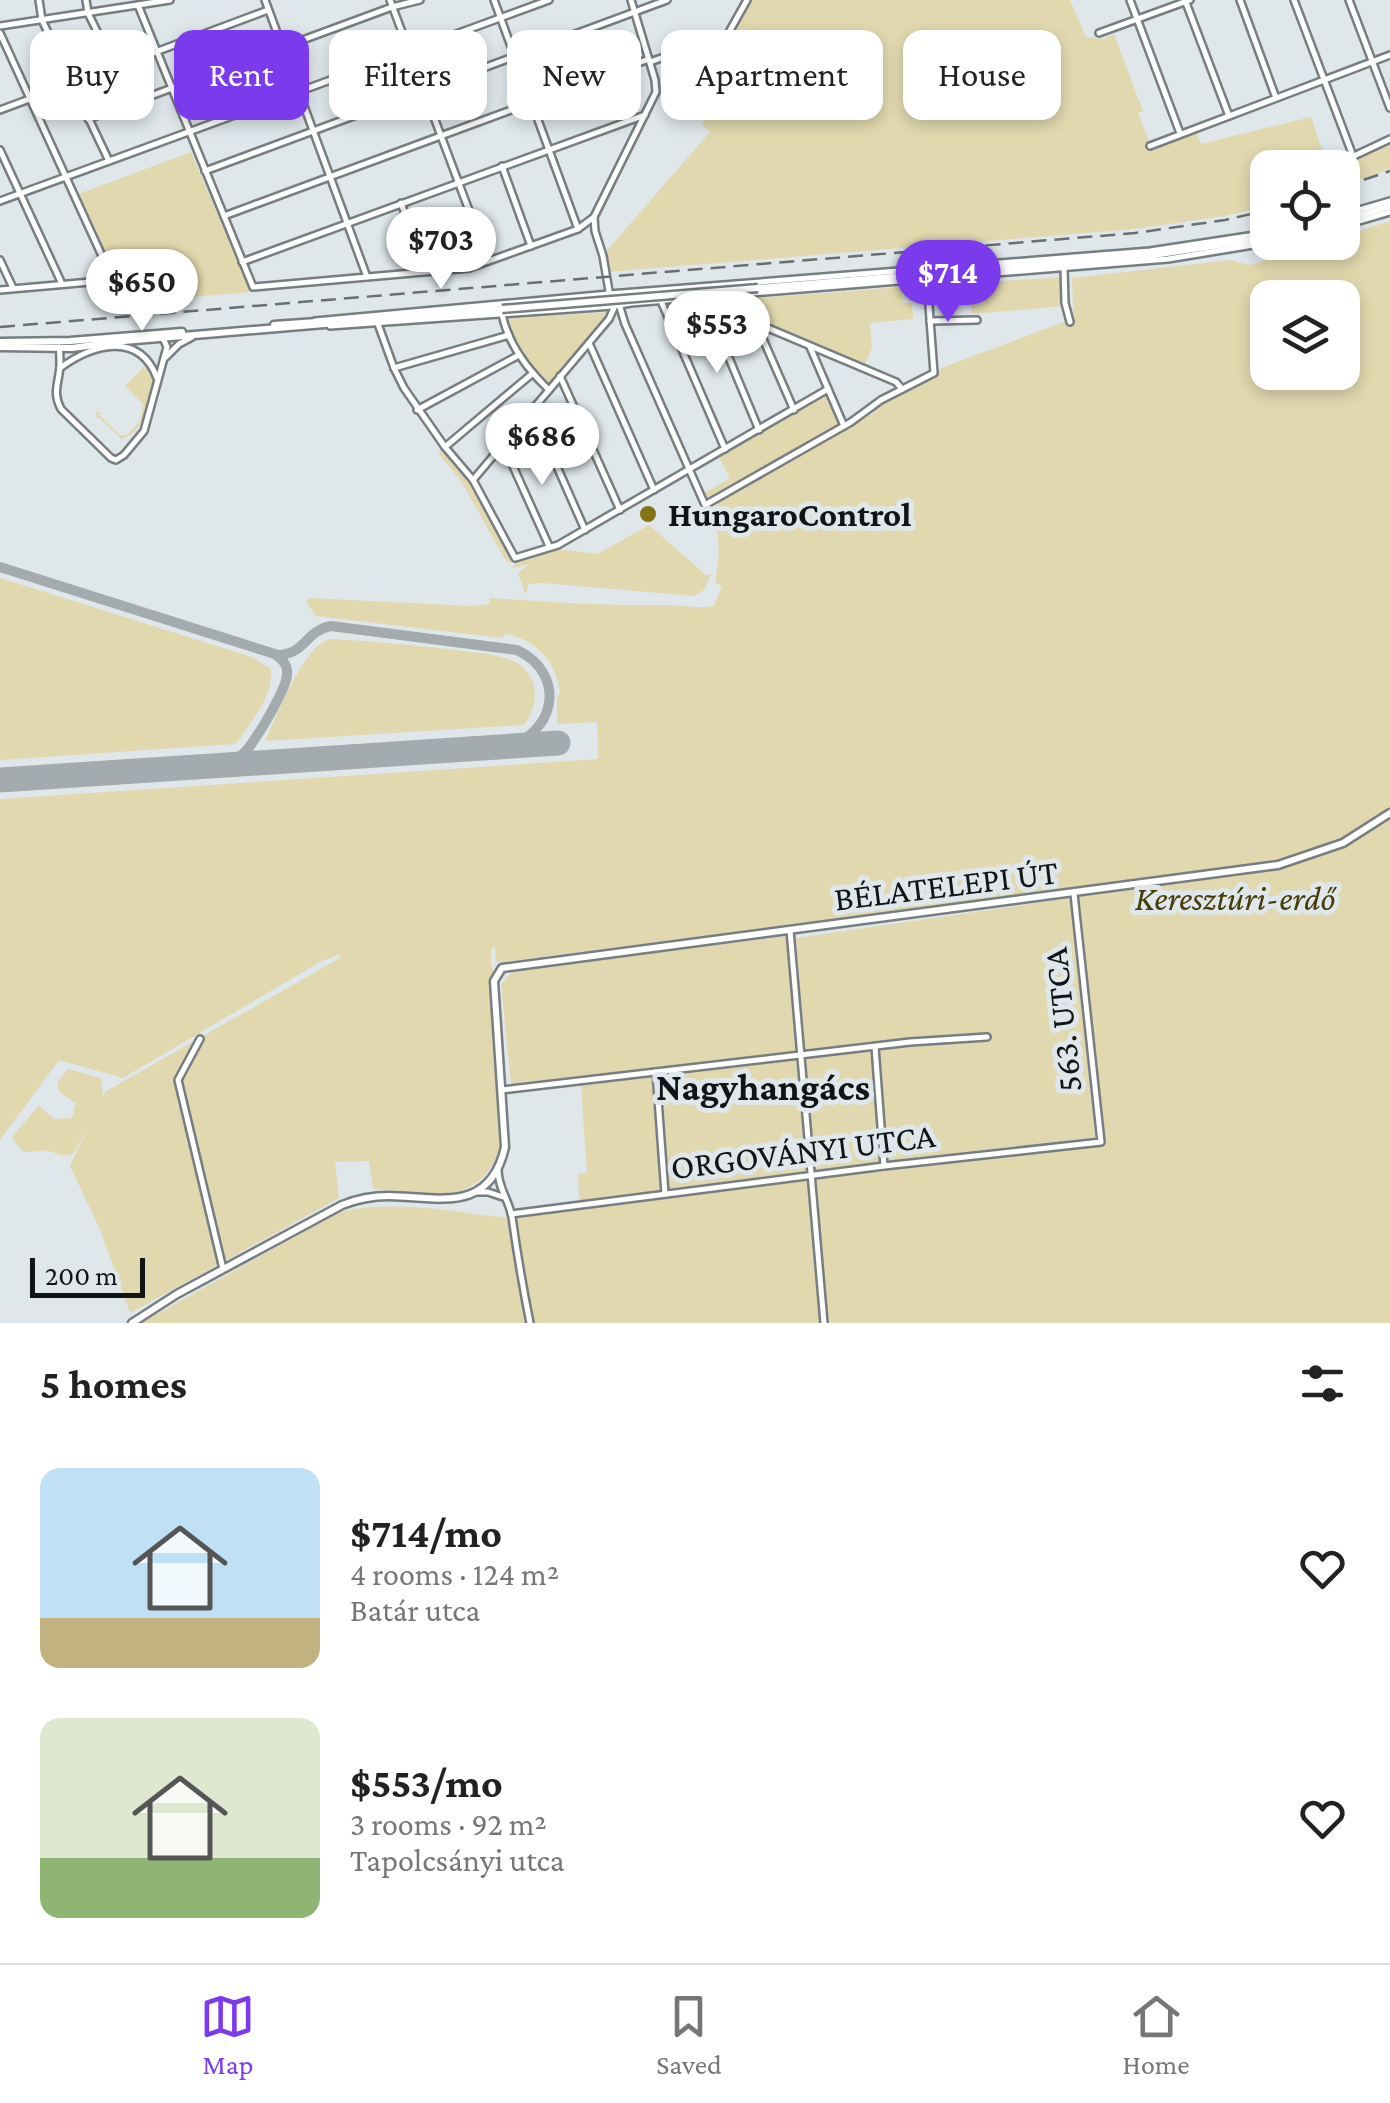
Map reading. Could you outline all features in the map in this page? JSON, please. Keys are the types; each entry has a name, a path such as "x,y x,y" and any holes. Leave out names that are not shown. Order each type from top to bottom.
{"main road":[{"path":"1360,215 1390,206"},
{"path":"0,344 59,347 307,324 502,312 1146,256 1250,241"},
{"path":"0,344 196,335 307,324"},
{"name":"BÉLATELEPI ÚT","path":"502,1090 494,981 498,971 506,966 1074,894 1289,862 1343,843 1390,812"},
{"path":"132,1323 342,1204 388,1196 446,1200 473,1192 488,1180 504,1153 502,1090"}],"street":[{"path":"39,0 47,30"},
{"path":"86,0 96,30"},
{"path":"0,290 112,280 0,30 170,0"},
{"path":"264,0 275,30"},
{"path":"309,37 391,3 420,0"},
{"path":"494,0 507,34"},
{"path":"469,30 549,0"},
{"path":"137,3 253,287 468,268 578,229 594,217 656,92 631,0"},
{"path":"584,30 667,0"},
{"path":"641,64 728,34 746,0"},
{"path":"1130,0 1180,134"},
{"path":"1099,34 1187,0 1228,116"},
{"path":"1240,0 1276,98"},
{"path":"1294,0 1351,150"},
{"path":"1349,0 1390,108"},
{"path":"391,3 401,30"},
{"path":"156,53 268,10"},
{"path":"1150,146 1390,55"},
{"path":"154,95 172,88"},
{"path":"0,110 29,98"},
{"path":"224,216 507,111"},
{"path":"242,262 646,114"},
{"path":"88,120 108,161"},
{"path":"0,201 223,120"},
{"path":"309,120 367,277"},
{"path":"205,171 340,120"},
{"path":"434,120 488,262"},
{"path":"539,120 578,229 598,240"},
{"path":"1360,153 1390,140"},
{"path":"0,150 62,284"},
{"path":"502,166 531,246"},
{"path":"401,203 426,272"},
{"path":"594,217 609,291 705,505 934,373 927,279"},
{"path":"307,324 609,291 628,293 1250,240"},
{"path":"307,324 378,324 502,312 617,309 661,301 1168,259 1250,242"},
{"path":"0,260 13,288"},
{"path":"1064,268 1070,322"},
{"path":"704,298 760,430"},
{"path":"661,301 725,449"},
{"path":"706,307 809,344 896,382 902,389"},
{"path":"473,480 617,309"},
{"path":"502,312 519,355 549,390"},
{"path":"930,321 976,320"},
{"path":"756,323 794,410"},
{"path":"378,324 394,368 418,410 473,480 514,558 558,545 828,390"},
{"path":"164,359 178,344 196,335"},
{"path":"394,368 508,335"},
{"path":"70,340 59,347 55,390 62,409 116,460 144,430 167,348 162,336"},
{"path":"589,343 654,490"},
{"path":"809,344 844,426"},
{"path":"60,368 86,353 124,345 142,358 157,379"},
{"path":"418,410 519,355"},
{"path":"445,447 533,373"},
{"path":"560,376 620,510"},
{"path":"532,410 585,530"},
{"path":"504,444 548,546"},
{"name":"563. UTCA","path":"1074,894 1101,1142"},
{"path":"790,930 824,1323"},
{"path":"502,1090 800,1054 987,1037"},
{"path":"200,1039 178,1080 223,1268"},
{"path":"875,1046 884,1166"},
{"path":"656,1072 665,1194"},
{"name":"ORGOVÁNYI UTCA","path":"511,1214 1101,1142"},
{"path":"499,1165 498,1176 511,1214 530,1323"},
{"path":"488,1180 503,1197"},
{"path":"473,1192 503,1197"}],"green space":[{"path":"749,0 1070,0 1086,37 1103,39 1114,34 1143,111 1138,113 1152,149 1196,132 1201,144 1311,117 1322,150 1250,150 1250,210 1225,216 1135,229 607,272 603,255 710,132 702,125 705,120 883,120 883,30 736,30"},
{"path":"1390,144 1390,169 1360,179 1360,157"},
{"path":"191,152 251,292 129,302 76,195"},
{"name":"Keresztúri-erdő","path":"1390,221 1390,1323 141,1323 339,1212 352,1209 404,1207 516,1217 1104,1144 1077,888 503,962 496,962 495,946 491,949 491,981 503,1138 483,1177 469,1187 435,1194 373,1189 369,1161 335,1162 339,1198 130,1313 101,1232 70,1166 86,1132 73,1154 65,1155 25,1152 12,1137 39,1105 54,1119 72,1118 76,1103 60,1093 57,1083 68,1069 101,1078 103,1097 105,1092 340,958 340,954 123,1078 59,1060 0,1140 0,799 598,759 597,722 557,724 560,694 555,672 543,654 527,641 505,634 502,638 316,616 307,603 309,598 470,606 489,604 490,598 714,606 722,586 715,582 718,546 710,510 717,506 715,502 875,412 873,407 937,375 941,368 1069,320 1073,313 1072,278 1231,260 1249,265 1266,260 1360,260 1360,231"},
{"path":"1064,277 1064,306 972,314 969,283"},
{"path":"902,287 903,303 912,303 913,319 870,323 872,348 864,366 706,302"},
{"path":"609,312 548,387 521,354 505,319"},
{"path":"145,366 154,378 145,414 137,429 122,439 97,418 96,412 120,435 127,435 140,421 143,404 125,386"},
{"path":"827,392 841,425 708,500 705,493 730,478 718,456"},
{"path":"444,449 472,482 513,559 511,563 506,561 461,481 438,453"},
{"path":"649,525 706,575 711,574 704,590 694,596 542,583 528,584 526,595 518,573 529,564 512,568 518,560 549,548 598,554"},
{"path":"0,578 252,657 271,669 266,697 235,744 0,760"},
{"path":"329,639 439,648 510,660 530,676 535,692 532,709 524,725 265,741 300,668"},
{"path":"1071,898 1095,1137 814,1170 796,938"},
{"path":"788,936 807,1172 579,1201 578,1174 587,1172 581,1086 512,1093 501,984 514,970"}],"taxiway":[{"path":"0,567 278,655 294,651 316,632 331,626 517,650 544,674 549,704 534,731 502,747"},
{"path":"212,766 243,754 269,716 287,675 287,668 276,655"}],"runway":[{"path":"0,780 558,743"}],"railway":[{"path":"1360,181 1390,171"},
{"path":"0,327 1135,233 1250,214"}],"place":[{"name":"HungaroControl","path":"648,514"}],"district":[{"name":"Nagyhangács","path":"763,1087"}]}
